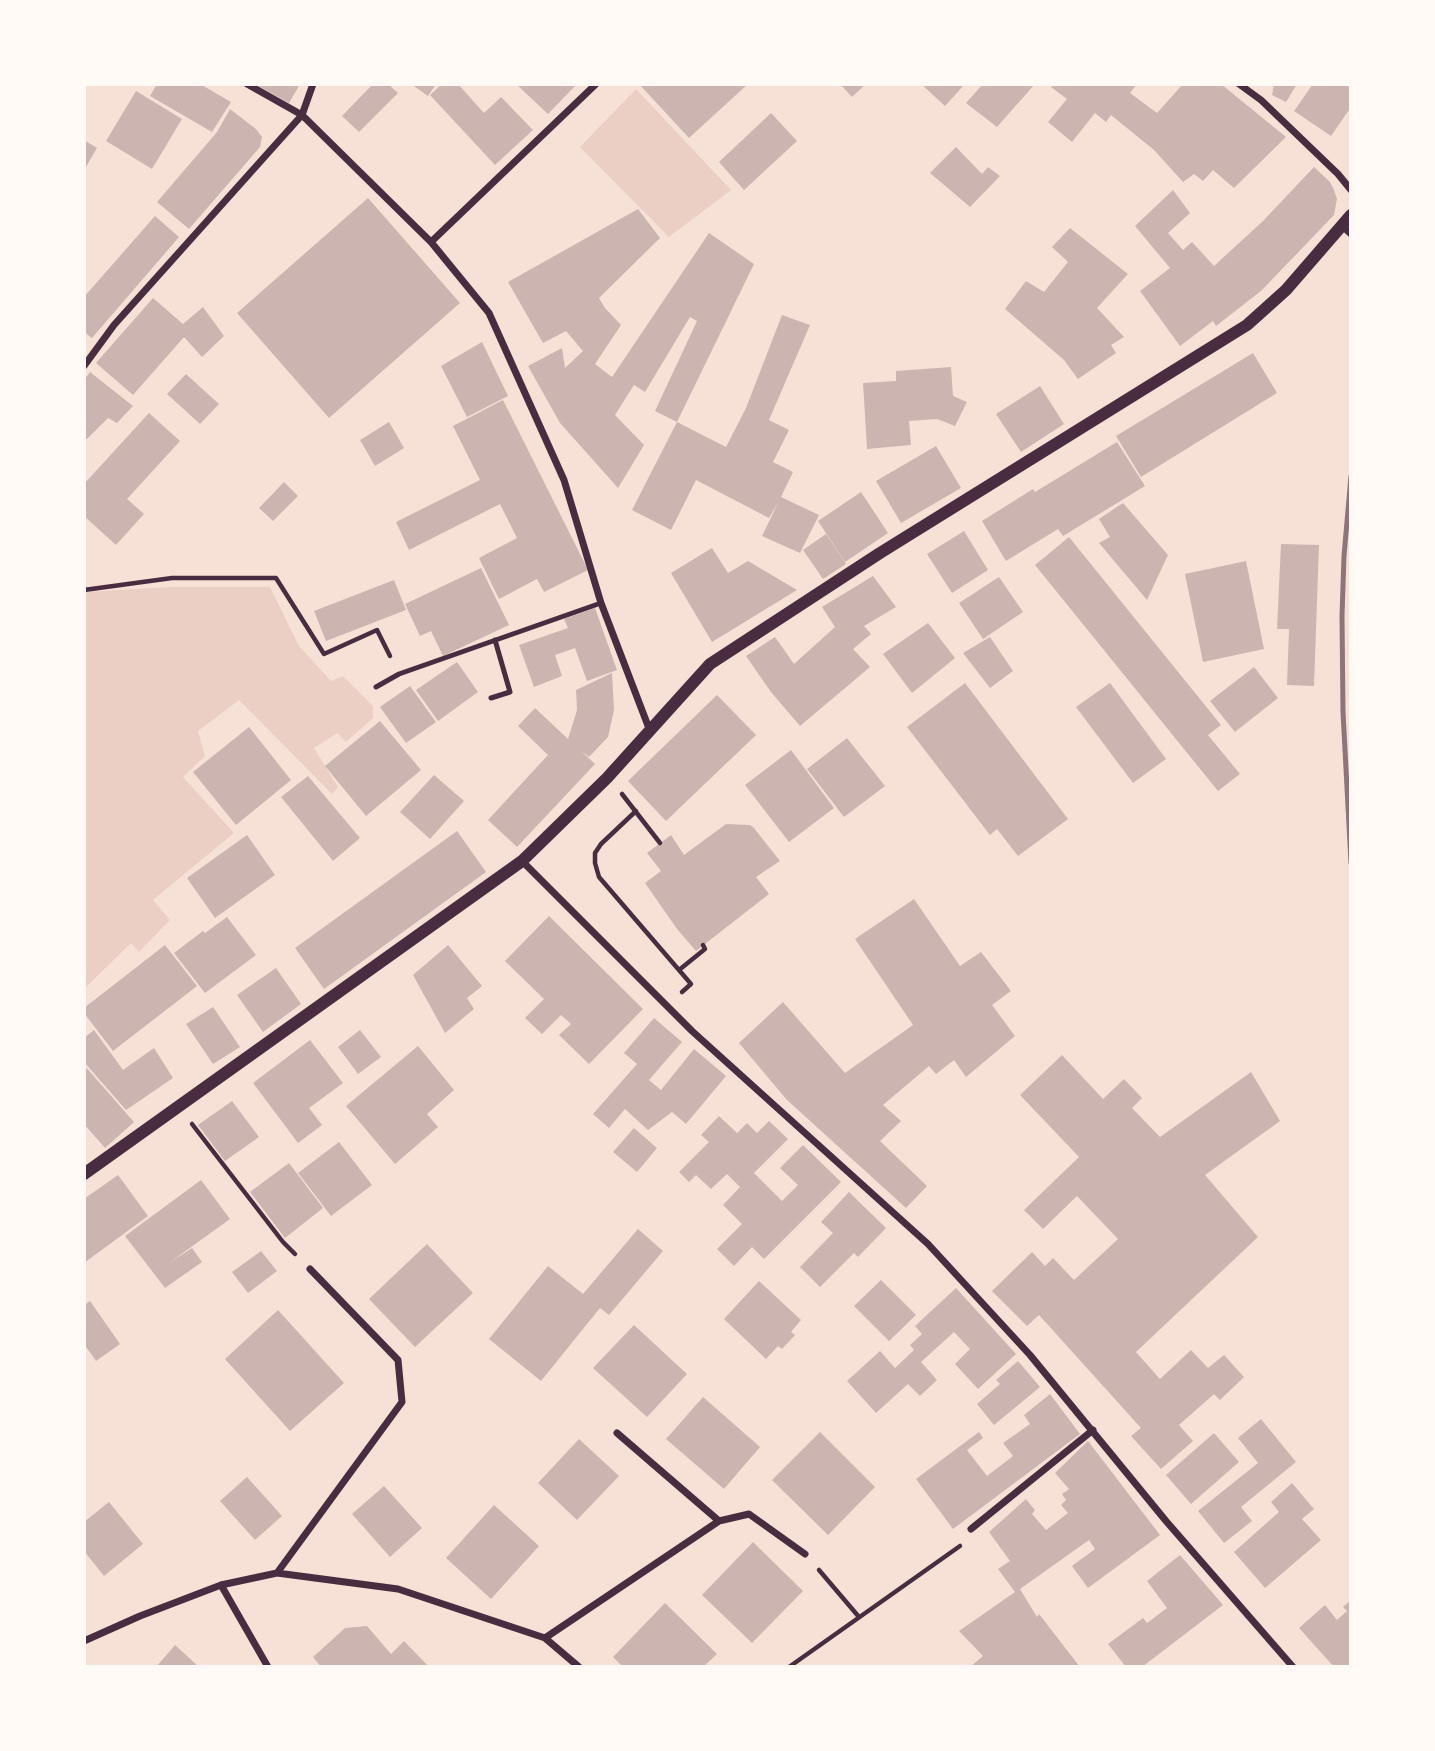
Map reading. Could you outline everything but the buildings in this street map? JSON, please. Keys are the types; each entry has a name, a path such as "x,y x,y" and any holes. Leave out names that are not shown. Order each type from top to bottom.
{"street":[{"path":"247,84 302,115 431,242 489,313 564,480 601,603 650,731"},
{"path":"84,366 114,324 302,115 313,84"},
{"path":"431,242 596,84"},
{"path":"1239,84 1261,100 1338,174 1351,190"},
{"path":"84,1174 522,861 607,778 710,664 880,553 1247,325 1346,230 1351,215"},
{"path":"522,861 692,1031 928,1244 1030,1355 1166,1521 1293,1667"},
{"path":"277,1573 402,1402 398,1360 310,1269"},
{"path":"971,1529 1093,1430"},
{"path":"617,1433 719,1521"},
{"path":"545,1638 719,1521 749,1514 805,1554"},
{"path":"84,1641 140,1616 221,1586 277,1573 398,1589 545,1638 579,1667"},
{"path":"221,1586 268,1667"}],"lane":[{"path":"376,687 399,674 601,603"},
{"path":"491,698 509,692 495,640"}],"path":[{"path":"84,590 172,578 276,578 324,654 377,631 399,674"},
{"path":"622,794 660,843"},
{"path":"636,811 595,853 599,877 691,984"},
{"path":"679,970 705,949 703,945"},
{"path":"178,1107 283,1242 310,1269"},
{"path":"789,1667 975,1535 971,1529"},
{"path":"805,1554 859,1618"}],"shaded area":[{"path":"636,89 731,190 669,237 580,147"},
{"path":"169,587 270,587 299,646 331,681 343,676 373,706 373,718 346,742 337,733 314,748 338,787 332,794 239,700 198,731 205,756 183,777 234,833 153,900 170,920 139,952 131,943 84,989 84,592"}],"railway":[{"path":"1351,476 1342,616 1343,712 1351,863"}]}
